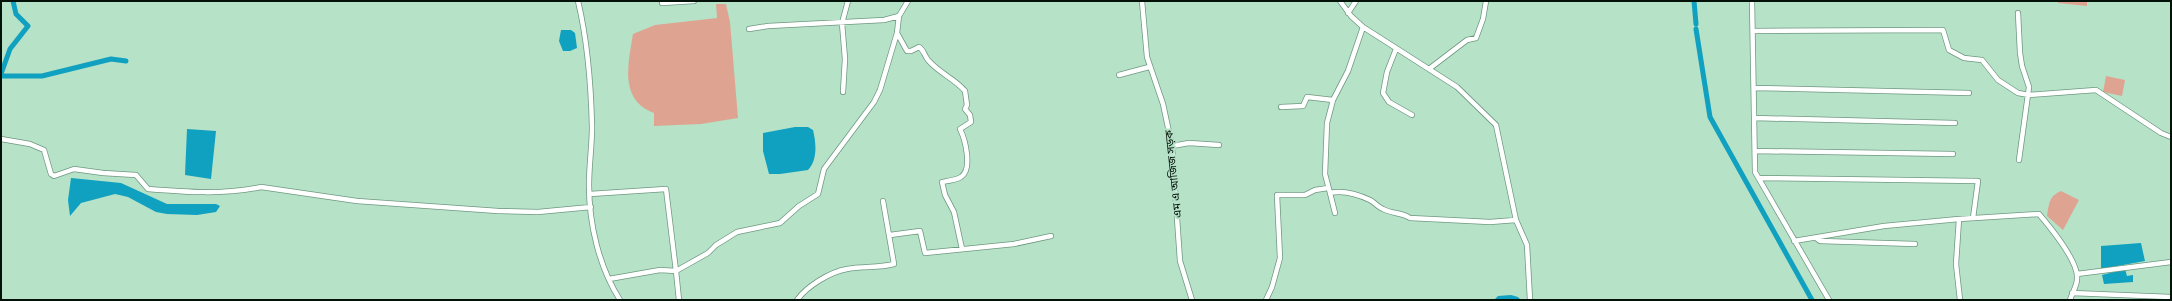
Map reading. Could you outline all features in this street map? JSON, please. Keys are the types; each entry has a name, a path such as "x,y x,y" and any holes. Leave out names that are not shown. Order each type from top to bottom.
{"street":[{"path":"578,1 588,52 591,94 590,194 595,236 608,279 620,300"},
{"path":"662,3 694,1"},
{"path":"843,92 845,59 842,23 848,1"},
{"path":"608,279 660,270 676,271 708,254 716,245 737,232 780,223 799,206 818,194 824,170 874,102 880,90 897,33 899,16 908,1"},
{"name":"এম এ আজিজ সড়ক","path":"1142,1 1149,67 1163,104 1172,146 1180,261 1192,300"},
{"path":"1340,1 1348,13 1362,27 1457,87 1496,125 1516,220 1527,245 1530,300"},
{"path":"1348,13 1356,1"},
{"path":"1429,69 1467,40 1476,38 1483,19 1486,1"},
{"path":"1752,1 1755,172 1794,241 1830,300"},
{"path":"2018,13 2020,53 2022,66 2029,87 2019,160"},
{"path":"749,29 768,26 884,20 899,16"},
{"path":"1335,213 1325,174 1327,123 1333,100 1348,71 1362,27"},
{"path":"1753,31 1942,30 1948,50 1964,58 1982,60 1998,80 2018,93 2029,95 2096,90 2160,133 2171,137"},
{"path":"897,33 907,51 911,51 919,47 922,49 926,58 932,64 965,91 968,105 965,109 971,119 971,122 960,129 966,144 965,172 962,176 942,182 945,195 954,212 962,248"},
{"path":"1396,49 1387,72 1383,93 1389,102 1412,115"},
{"path":"1119,75 1149,67"},
{"path":"1754,88 1969,93"},
{"path":"1281,107 1303,106 1308,97 1333,100"},
{"path":"1754,118 1955,123"},
{"path":"1,139 30,144 44,150 51,174 54,176 74,169 103,174 136,175 148,189 193,192 246,190 261,187 357,201 498,211 538,212 591,207"},
{"path":"1172,146 1188,143 1219,145"},
{"path":"1755,151 1953,154"},
{"path":"1759,178 1978,181 1973,218"},
{"path":"590,194 666,189 679,300"},
{"path":"1266,300 1272,287 1280,258 1277,195 1306,195 1315,190 1340,191 1370,200 1382,209 1404,214 1410,218 1490,222 1516,220"},
{"path":"797,300 801,293 816,283 840,272 894,264 883,201"},
{"path":"1794,241 1884,226 2039,214 2058,237 2076,269 2077,279 2070,300"},
{"path":"1959,219 1956,264 1960,300"},
{"path":"890,235 920,231 925,253 962,248 1014,244 1051,236"},
{"path":"1816,238 1820,241 1915,244"},
{"path":"2077,274 2171,262"},
{"path":"2072,293 2171,297"}],"shaded area":[{"path":"2058,1 2087,1 2087,6 2058,3"},
{"path":"716,4 726,4 730,22 738,118 701,124 654,126 654,113 643,107 635,99 628,80 629,57 633,34 655,25 717,18"},
{"path":"2106,76 2125,80 2122,96 2103,92"},
{"path":"2061,191 2079,200 2063,230 2047,216 2049,204 2052,198"}],"water":[{"path":"561,30 571,30 575,33 577,48 570,51 563,51 559,41"},
{"path":"795,127 808,127 813,130 815,140 815,156 811,166 808,170 769,174 763,151 763,133"},
{"path":"187,129 216,131 211,179 185,175"},
{"path":"71,178 121,183 167,204 216,204 220,206 216,212 197,215 167,214 156,212 128,197 115,194 81,203 70,216 68,200"},
{"path":"2141,243 2145,261 2101,269 2101,246"},
{"path":"2125,269 2127,276 2133,275 2133,282 2104,284 2102,275"},
{"path":"1511,295 1518,297 1521,300 1494,300 1498,296"}],"waterway":[{"path":"1,74 10,49 28,26 16,14 13,1"},
{"path":"1694,1 1696,24"},
{"path":"1696,29 1710,117 1812,300"},
{"path":"1,76 42,76 111,59 126,61"}]}
